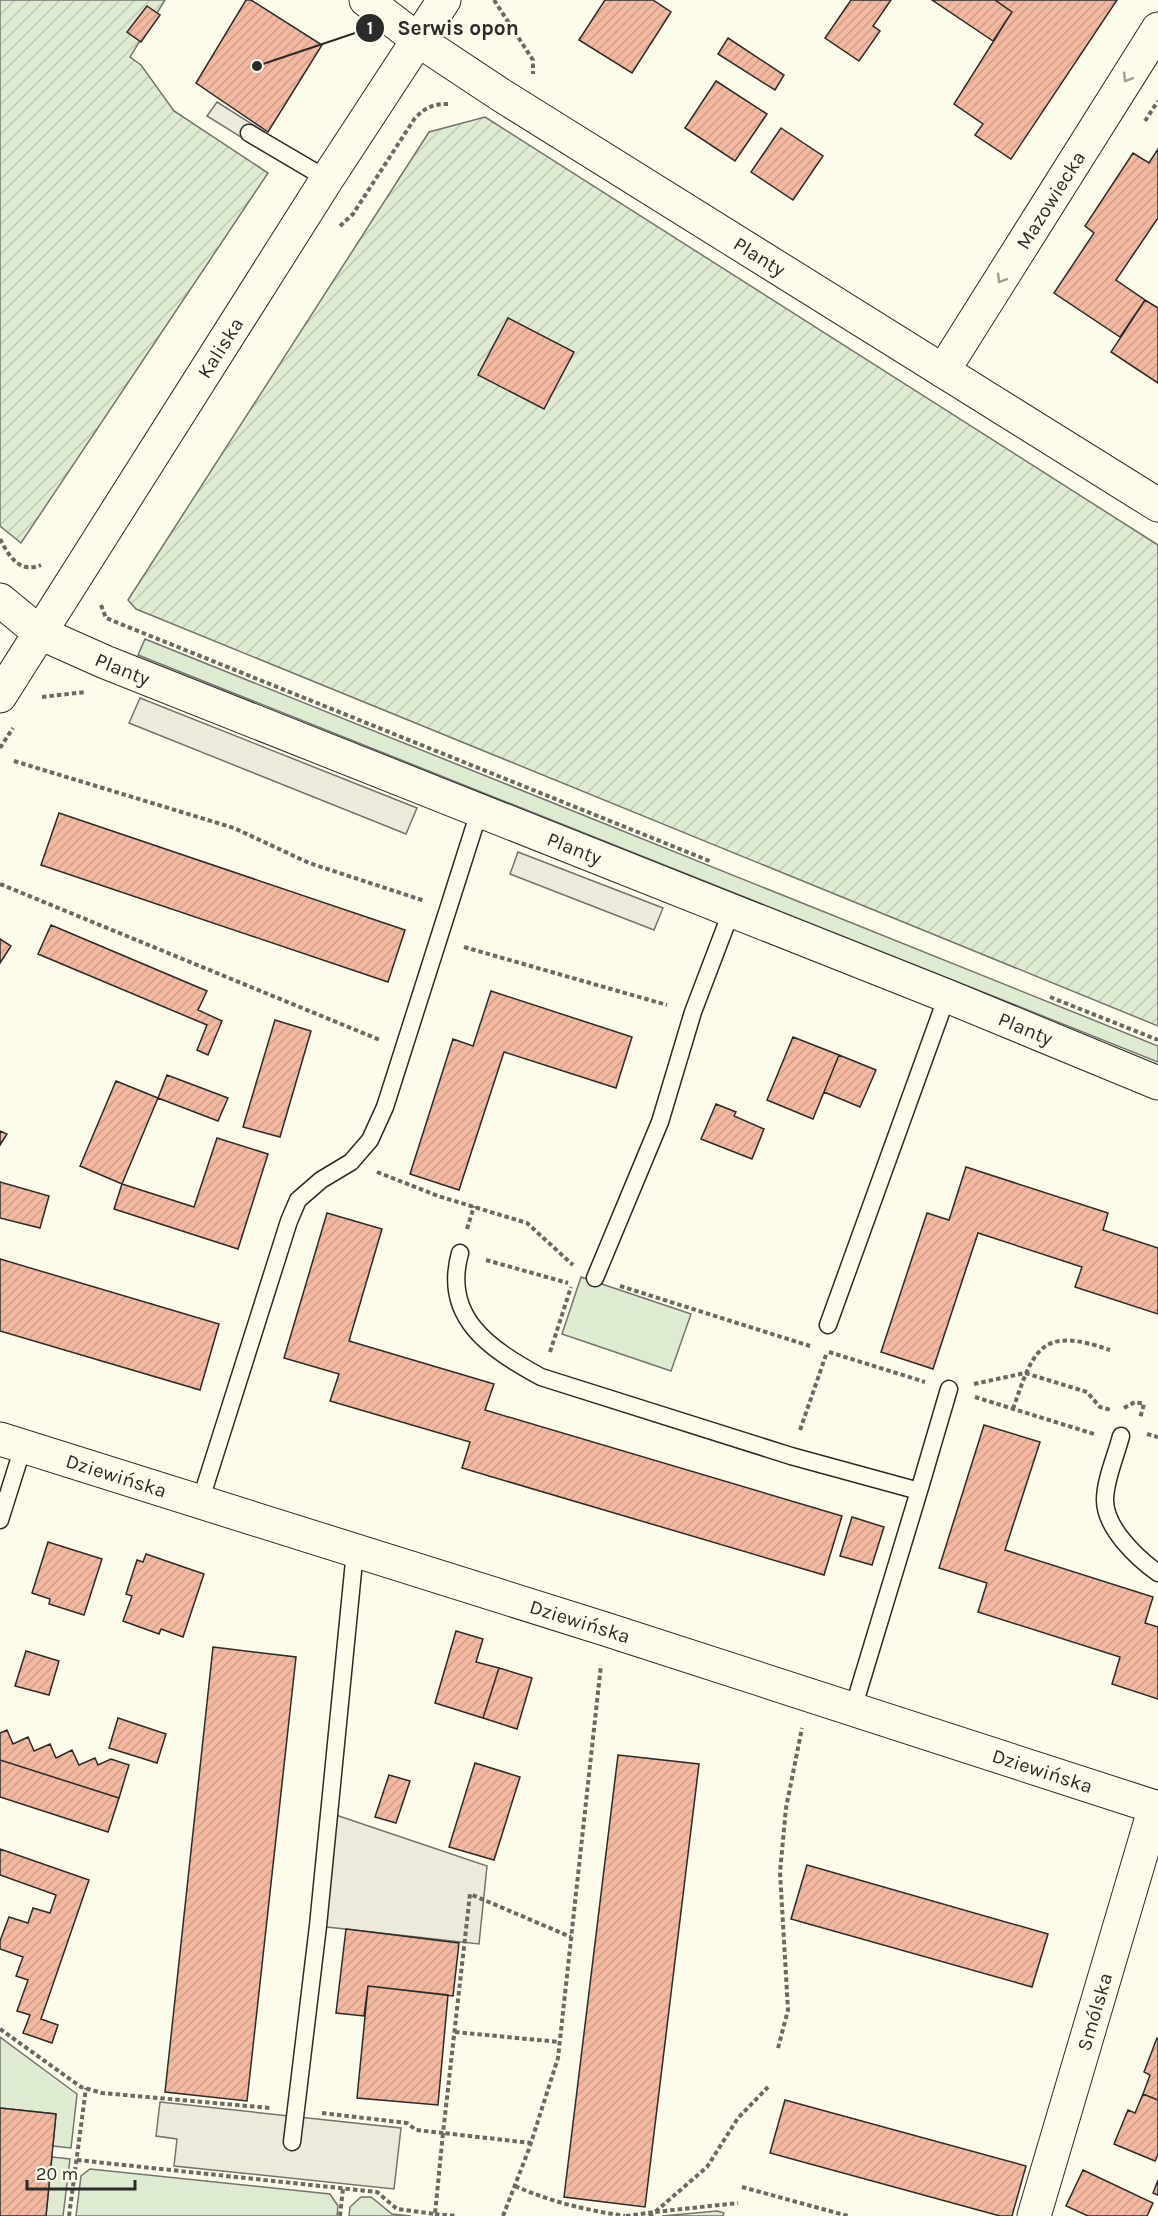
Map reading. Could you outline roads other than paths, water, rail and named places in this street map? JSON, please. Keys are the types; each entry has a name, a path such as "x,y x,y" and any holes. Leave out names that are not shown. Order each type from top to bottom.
{"street":[{"name":"Planty","path":"366,0 418,40 501,95 1158,505"},
{"name":"Kaliska","path":"9,708 39,633 327,179 444,0"},
{"name":"Mazowiecka","path":"943,371 1157,34"},
{"name":"Planty","path":"0,600 39,633 105,662 946,996 1158,1083"},
{"name":"Dziewińska","path":"11,1443 605,1629 1156,1807"},
{"name":"Smólska","path":"1034,2216 1156,1807"}],"lane":[{"path":"249,133 327,179"},
{"path":"200,1502 289,1221 298,1200 321,1180 351,1162 370,1140 385,1107 479,812"},
{"path":"595,1278 660,1122 693,1012 730,912"},
{"path":"828,1325 946,996"},
{"path":"460,1253 456,1268 456,1295 462,1312 474,1329 494,1346 517,1364 541,1377 791,1456 919,1491"},
{"path":"854,1709 950,1389"},
{"path":"1128,1433 1104,1499 1107,1516 1120,1536 1158,1573"},
{"path":"0,1521 11,1443"},
{"path":"292,2142 318,1926 355,1551"}],"place":[{"name":"Serwis opon","path":"257,66"}]}
